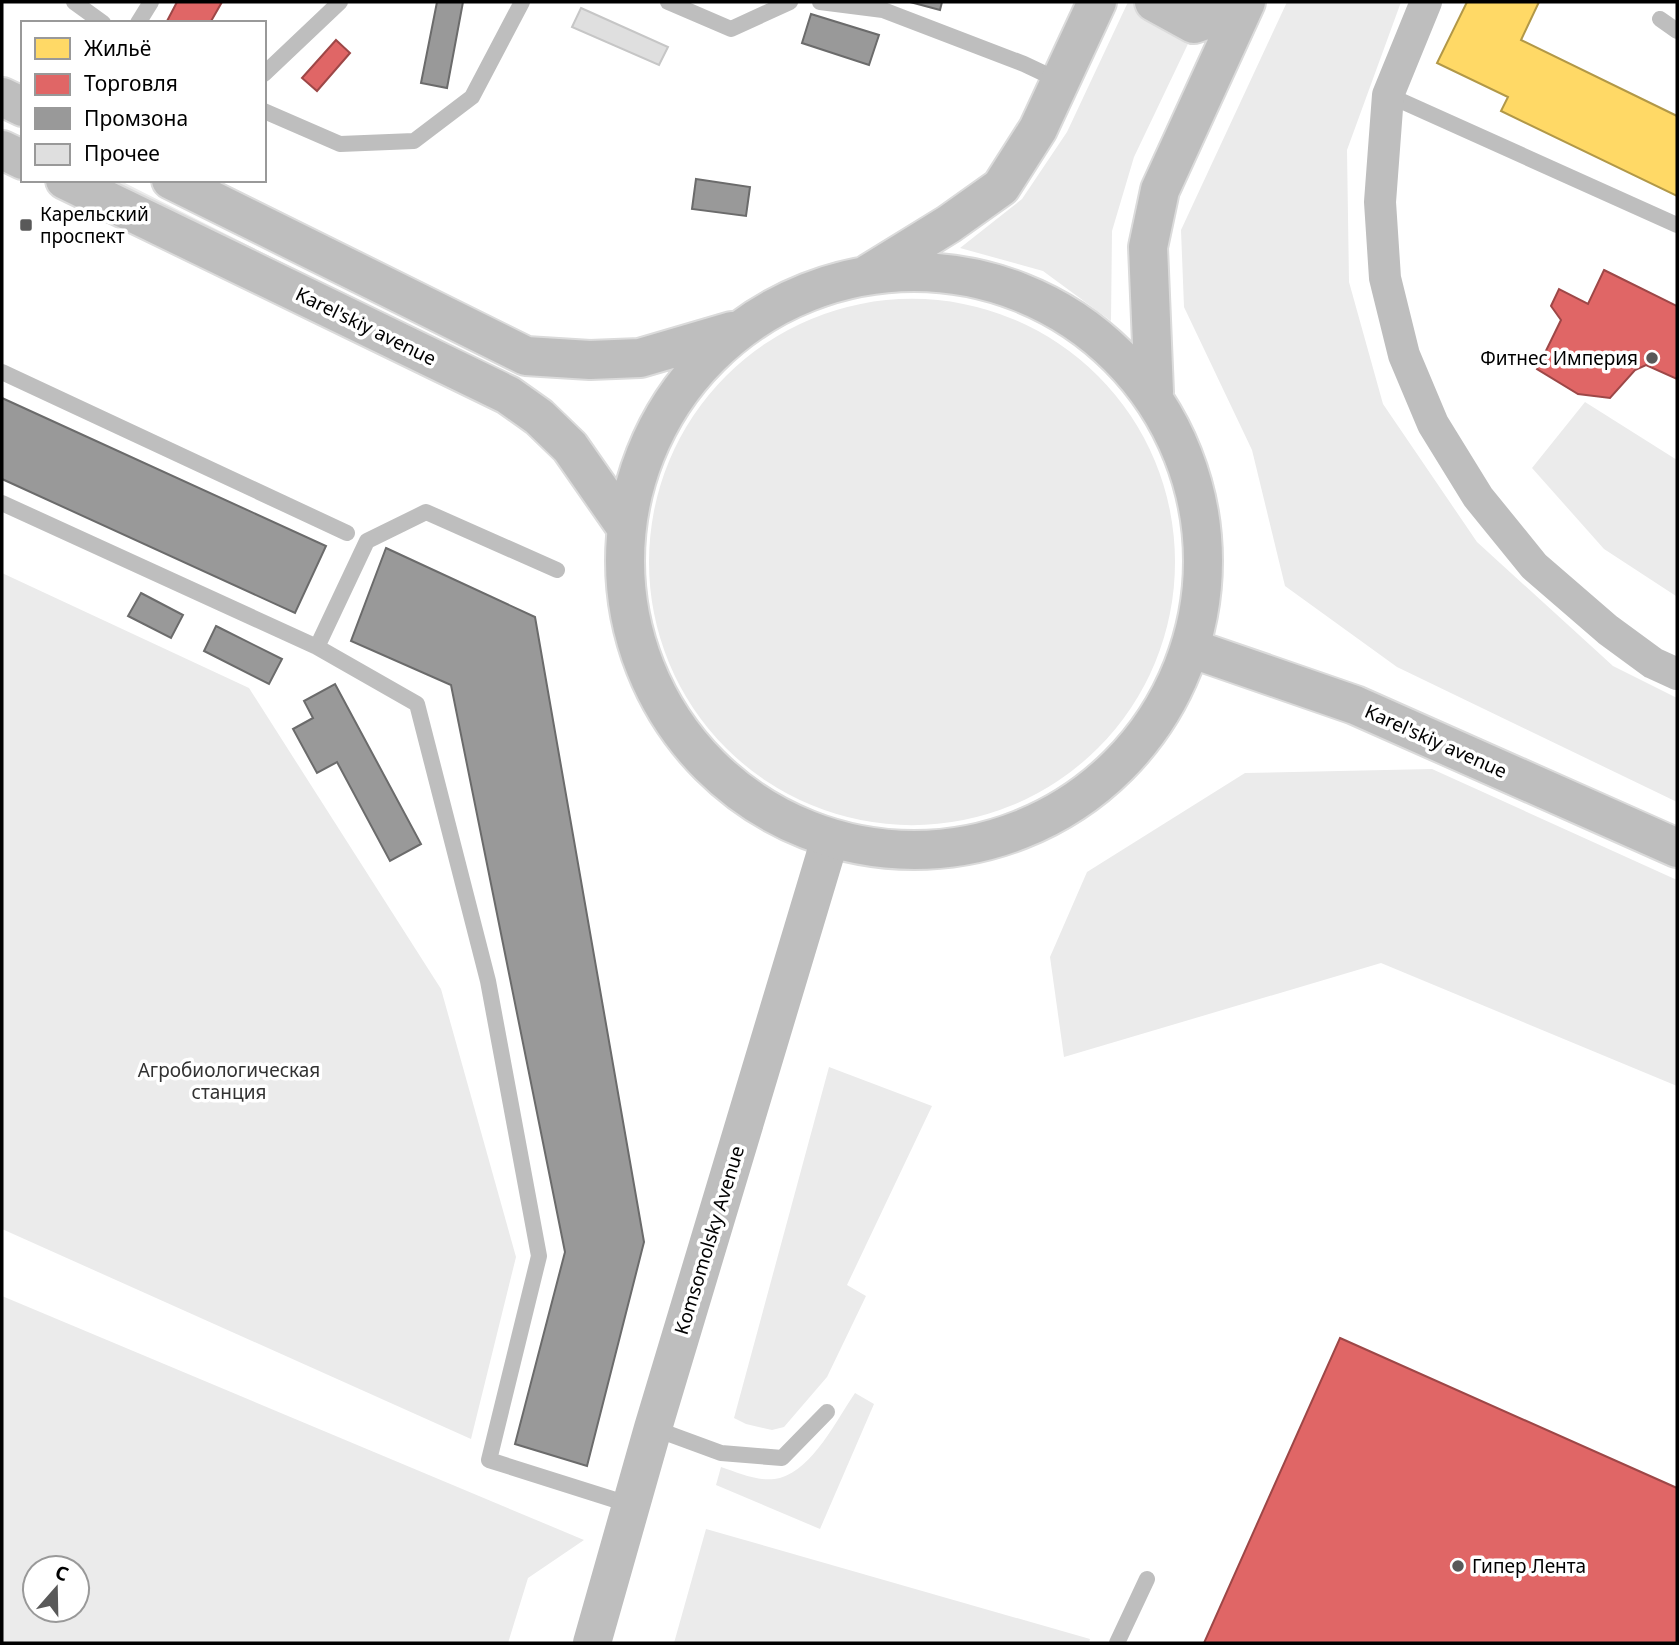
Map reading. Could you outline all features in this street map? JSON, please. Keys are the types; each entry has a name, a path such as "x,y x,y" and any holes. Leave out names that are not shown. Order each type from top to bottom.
{"main road":[{"path":"175,182 526,356 590,360 640,359 732,331 790,299 868,274 1001,187 1038,129 1097,2"},
{"path":"1154,2 1194,24 1245,4"},
{"path":"1154,392 1148,247 1160,190 1245,4"},
{"path":"2,97 21,106"},
{"path":"2,150 21,159"},
{"name":"Karel'skiy avenue","path":"69,182 508,395 539,417 570,447 625,526"},
{"path":"732,331 668,405 645,451 625,526 623,563 627,610 642,663 673,722 705,762 748,798 830,839 934,850 993,841 1096,788 1157,724 1190,648 1207,571 1199,489 1185,449 1154,392 1104,341 1036,304 959,275 868,274"},
{"name":"Karel'skiy avenue","path":"1190,648 1355,705 1677,848"},
{"name":"Komsomolsky Avenue","path":"592,1643 653,1428 830,839"}],"street":[{"path":"1426,2 1388,95 1380,202 1385,278 1404,355 1433,424 1478,497 1534,566 1608,630 1653,663 1677,674"}],"lane":[{"path":"74,2 100,21"},
{"path":"139,21 151,2"},
{"path":"266,72 340,2"},
{"path":"266,112 340,144 414,141 472,97 522,2"},
{"path":"668,2 731,29 790,2"},
{"path":"820,2 883,10 1024,64 1060,81"},
{"path":"1660,19 1677,31"},
{"path":"1388,95 1677,225"},
{"path":"2,372 347,533"},
{"path":"2,503 317,647 416,704 488,981 539,1256 489,1460 632,1505"},
{"path":"317,647 367,541 426,512 556,570"},
{"path":"653,1428 721,1453 782,1458 827,1412"},
{"path":"1117,1643 1147,1579"}],"green space":[{"path":"1128,2 1208,2 1134,157 1112,231 1111,321 1043,271 960,248 1022,199 1067,132"},
{"path":"1287,2 1401,2 1347,150 1349,282 1383,404 1477,542 1613,666 1677,698 1677,802 1397,667 1285,586 1252,450 1184,307 1181,230"},
{"path":"109,182 123,182 503,374"},
{"path":"912,299 963,305 1012,319 1058,344 1098,376 1130,416 1155,462 1169,511 1175,562 1169,613 1155,662 1130,708 1098,748 1058,780 1012,805 963,819 912,825 861,819 812,805 766,780 726,748 694,708 669,662 655,613 649,562 655,511 669,462 694,416 726,376 766,344 812,319 861,305"},
{"path":"1585,402 1677,460 1676,596 1604,549 1532,468"},
{"name":"Агробиологическая станция","path":"2,573 249,688 441,989 516,1257 471,1439 2,1229"},
{"path":"1432,769 1677,880 1677,1086 1381,963 1064,1057 1050,957 1087,872 1245,773"},
{"path":"829,1067 932,1106 847,1285 866,1296 827,1377 784,1427 772,1430 746,1424 734,1418"},
{"path":"2,1296 584,1540 528,1578 508,1643 2,1643"},
{"path":"855,1393 874,1404 820,1529 716,1485 721,1467 765,1479 780,1478 792,1473 803,1465 823,1442"},
{"path":"706,1529 1090,1639 1089,1643 674,1643"}],"building: Жильё":[{"path":"1467,2 1539,2 1521,40 1677,116 1677,196 1501,111 1508,97 1437,63"}],"building: Торговля":[{"path":"177,2 222,2 211,21 167,21"},
{"path":"336,40 350,53 317,91 302,78"},
{"path":"1604,270 1677,306 1677,379 1646,365 1635,370 1610,398 1578,394 1537,369 1561,320 1551,306 1559,289 1588,304"},
{"name":"Гипер Лента","path":"1340,1338 1677,1488 1677,1643 1204,1643"}],"building: Промзона":[{"path":"437,2 463,2 447,88 421,83"},
{"path":"910,2 942,2 940,10"},
{"path":"811,14 879,35 869,65 802,43"},
{"path":"696,179 750,187 746,216 692,209"},
{"path":"2,398 326,546 295,613 2,479"},
{"path":"386,548 535,617 644,1242 587,1466 515,1444 565,1252 451,685 351,641"},
{"path":"141,593 183,615 171,638 128,616"},
{"path":"216,626 282,659 269,684 204,651"},
{"path":"335,684 421,844 390,861 337,762 317,773 293,729 313,718 304,701"}],"building: Прочее":[{"path":"581,8 668,47 659,65 572,27"}],"place":[{"name":"Карельский проспект","path":"26,225"},
{"name":"Фитнес Империя","path":"1652,358"},
{"name":"Гипер Лента","path":"1458,1566"}]}
